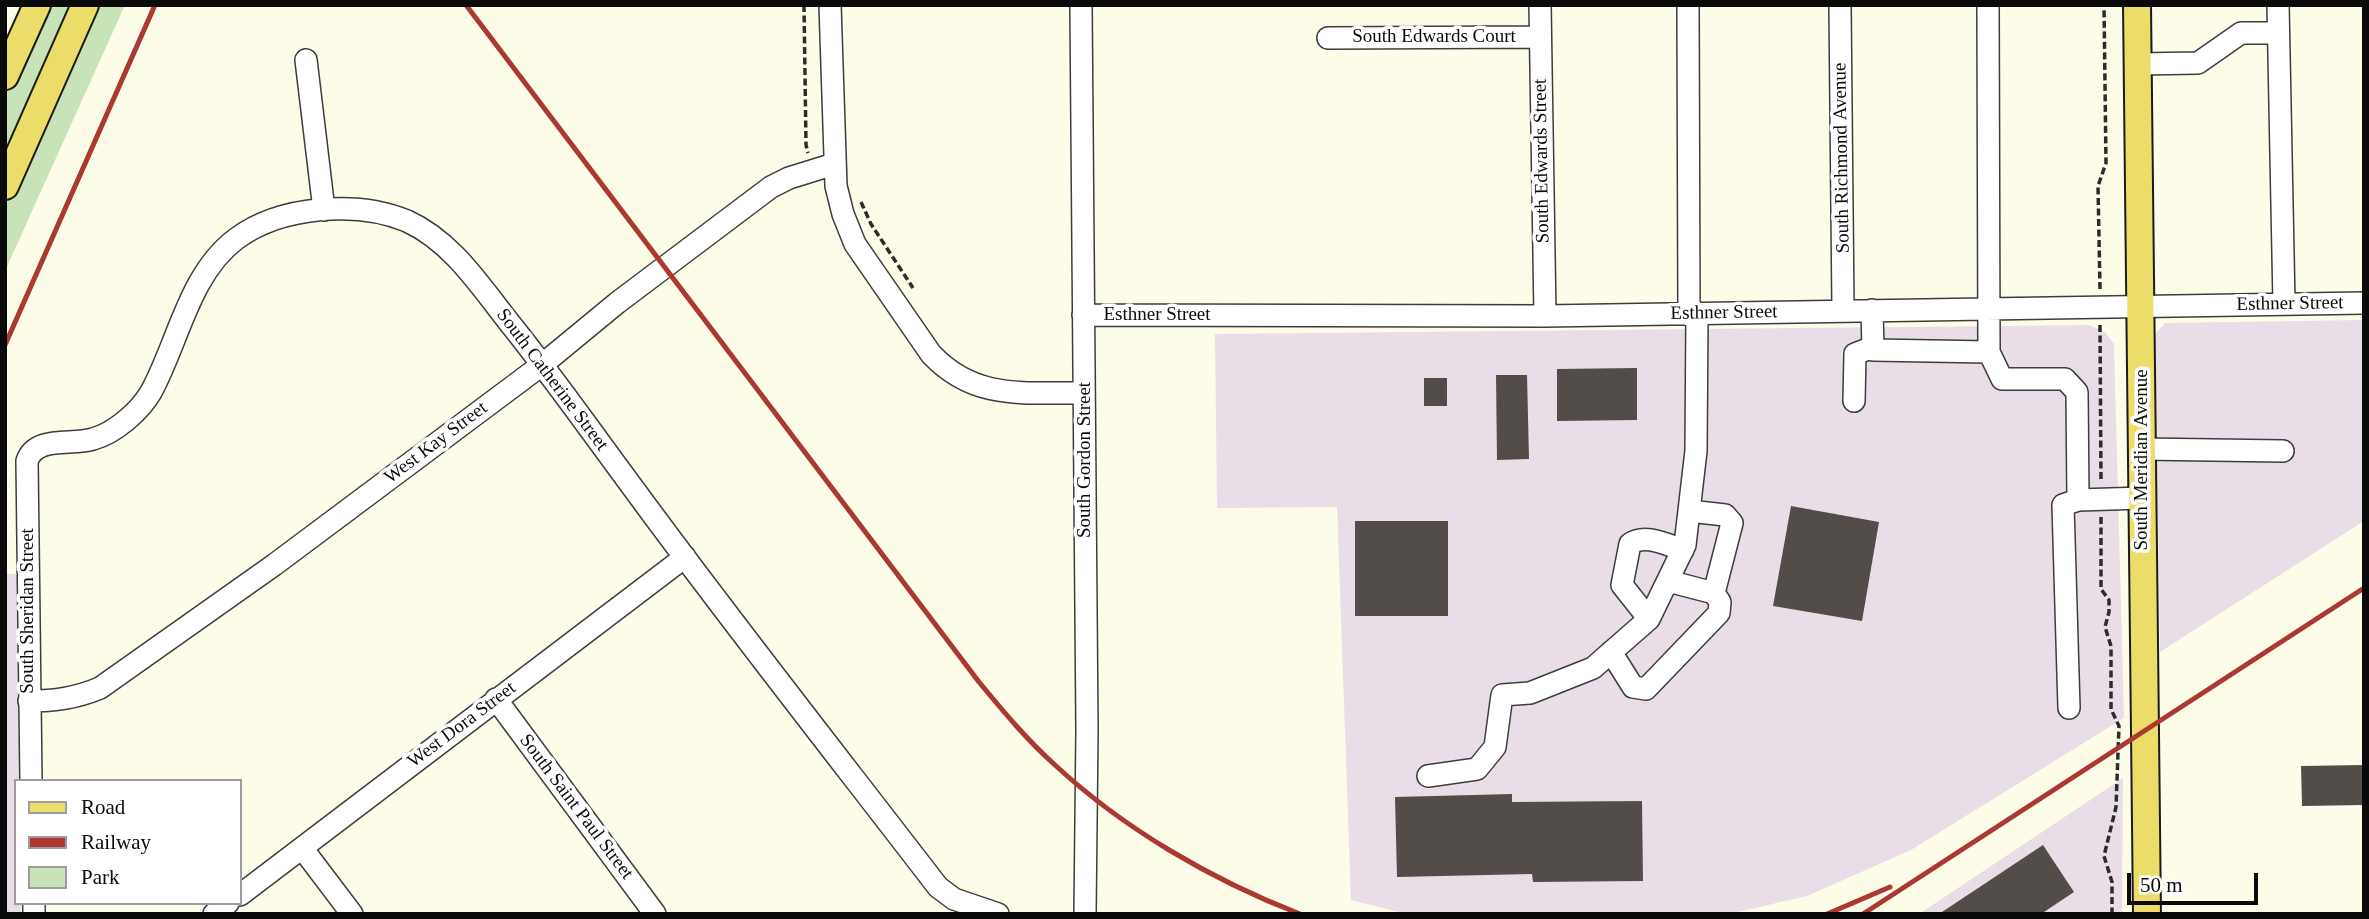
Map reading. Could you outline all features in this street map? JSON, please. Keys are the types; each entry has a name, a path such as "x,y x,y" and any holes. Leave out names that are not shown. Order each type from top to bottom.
{"main road":[{"path":"5,76 37,5"},
{"path":"5,186 85,5"},
{"name":"South Meridian Avenue","path":"2137,5 2147,914"}],"street":[{"path":"831,5 836,186 855,244 931,354 946,370 980,387 1001,391 1084,393"},
{"name":"South Gordon Street","path":"1081,5 1087,730 1084,914"},
{"name":"South Edwards Street","path":"1540,5 1545,316"},
{"path":"1428,776 1478,769 1495,747 1502,695 1530,693 1593,668 1649,619 1683,550 1696,451 1688,5"},
{"name":"South Richmond Avenue","path":"1840,5 1843,310"},
{"path":"1988,5 1989,352 2002,379 2065,379 2077,392 2078,500"},
{"path":"2278,5 2284,304"},
{"path":"2138,64 2197,63 2241,33 2278,33"},
{"name":"South Edwards Court","path":"1328,38 1541,37"},
{"path":"306,60 324,211"},
{"name":"West Kay Street","path":"29,701 55,701 80,696 100,688 274,565 542,364 617,303 771,187 789,178 834,164"},
{"name":"South Catherine Street","path":"39,446 94,439 127,419 149,395 207,271 235,239 261,224 292,214 346,208 377,212 408,222 437,240 464,265 938,887 954,899 998,914"},
{"name":"Esthner Street","path":"1083,315 1693,315 1843,310 2364,303"},
{"path":"1872,310 1873,350 1989,352"},
{"path":"1854,401 1855,354 1873,347"},
{"name":"South Sheridan Street","path":"31,779 27,461 31,452 39,446"},
{"path":"2142,449 2283,451"},
{"path":"2069,708 2063,505 2078,500 2143,498"},
{"path":"1689,510 1725,515 1732,523 1714,593"},
{"path":"1649,619 1622,585 1630,544 1647,539 1683,550"},
{"name":"West Dora Street","path":"242,893 685,557"},
{"path":"1611,652 1633,687 1646,689 1720,613 1720,601 1714,593 1668,581"},
{"name":"South Saint Paul Street","path":"496,699 655,914"},
{"path":"302,848 352,914"}],"path":[{"path":"804,5 808,156"},
{"path":"2104,5 2106,163 2098,186 2101,589 2109,600 2105,627 2111,646 2111,709 2119,726 2116,807 2104,856 2112,882 2112,914"},
{"path":"859,196 871,224 913,288"}],"shaded area":[{"path":"2364,320 2364,521 2160,652 2155,334 2165,323"},
{"path":"2089,325 2105,332 2114,344 2124,718 1911,850 1807,896 1729,914 1407,914 1351,900 1337,507 1217,508 1215,334"},
{"path":"5,574 19,574 21,779 14,779 14,905 21,905 21,914 5,914"},
{"path":"2123,778 2122,914 1919,914"}],"green space":[{"path":"45,5 69,5 5,150 5,94"},
{"path":"95,5 125,5 5,271 5,205"}],"building":[{"path":"1637,368 1637,420 1557,421 1557,369"},
{"path":"1496,375 1527,375 1529,459 1497,460"},
{"path":"1424,378 1447,378 1447,406 1424,406"},
{"path":"1791,506 1879,522 1862,621 1773,606"},
{"path":"1355,521 1448,521 1448,616 1355,616"},
{"path":"2364,765 2364,805 2302,806 2301,766"},
{"path":"1512,794 1512,802 1642,801 1643,881 1533,882 1532,874 1397,877 1395,797"},
{"path":"2043,845 2074,892 2041,914 1939,914"}],"railway":[{"path":"5,345 155,5"},
{"path":"466,5 979,682 1025,735 1082,788 1170,851 1234,885 1300,914"},
{"path":"1863,914 2364,588"},
{"path":"1827,914 1890,887"}]}
